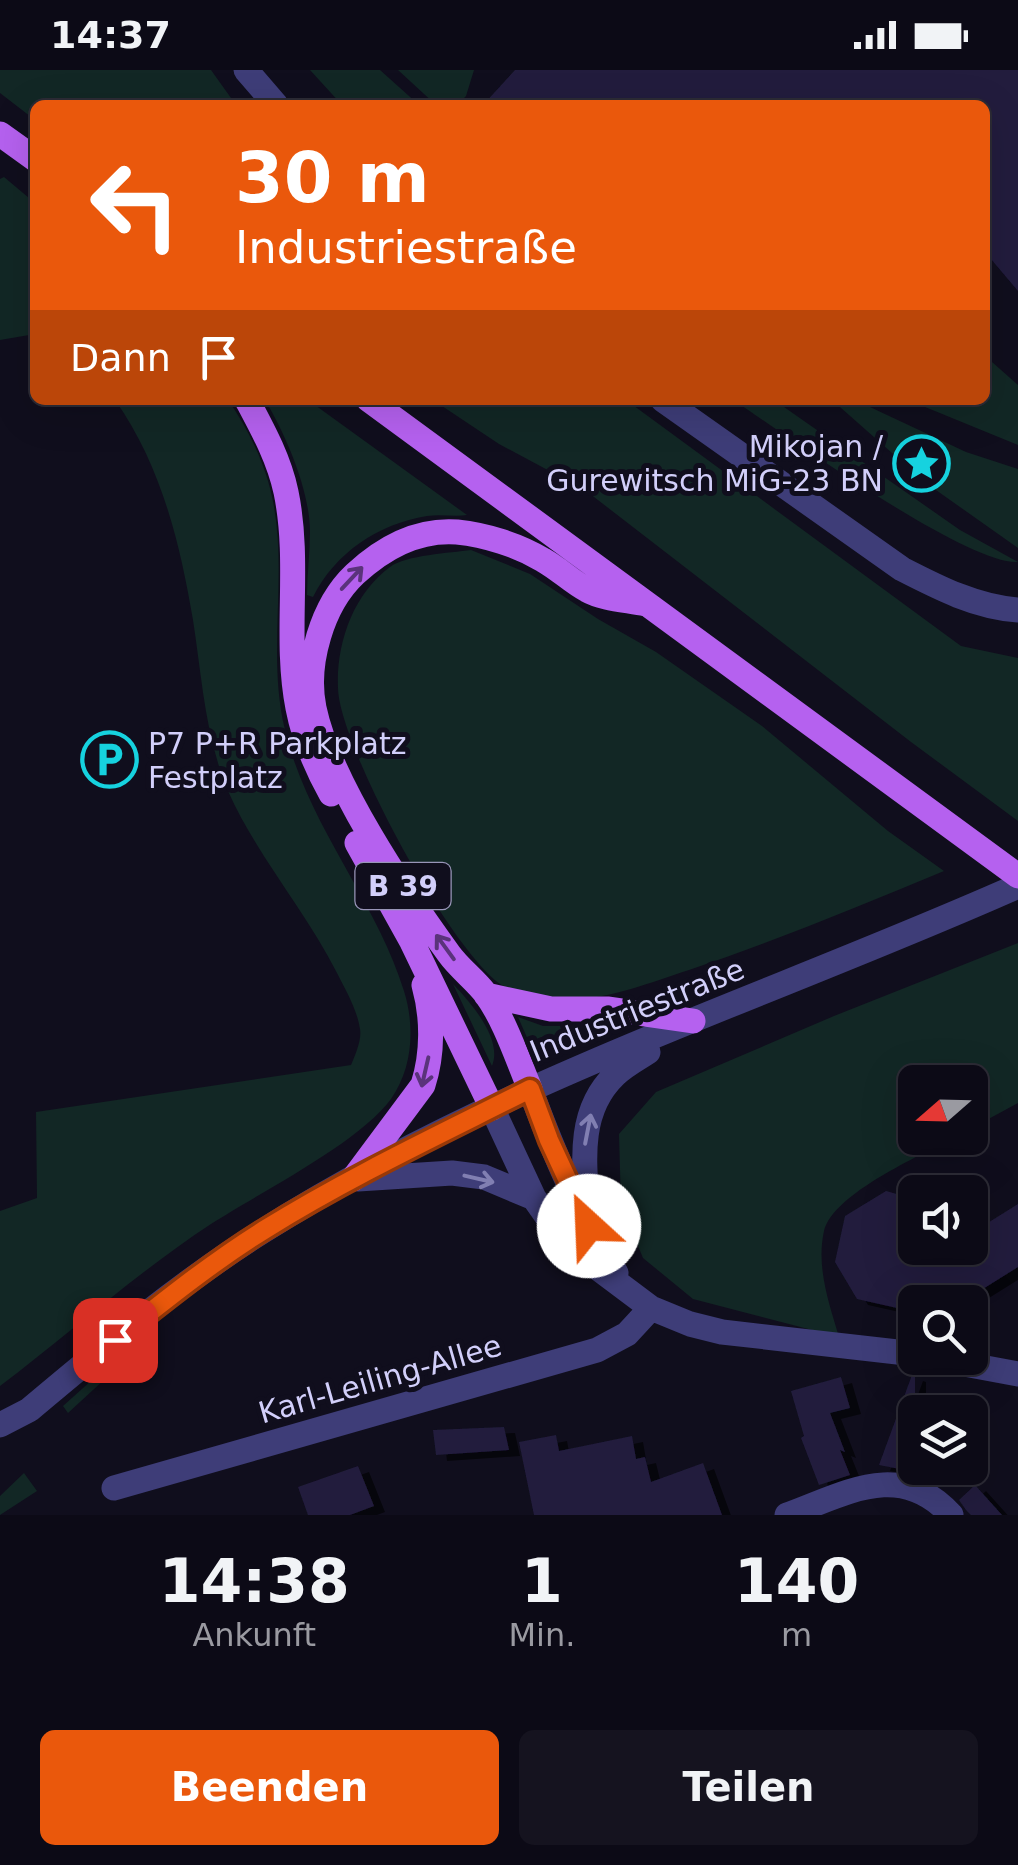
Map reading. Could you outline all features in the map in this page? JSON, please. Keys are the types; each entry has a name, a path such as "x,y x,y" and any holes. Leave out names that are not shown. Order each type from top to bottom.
{"main road":[{"path":"0,134 29,155"},
{"path":"250,405 271,444 286,490 292,534 293,665 298,708 312,758 412,942 492,1108"},
{"name":"B 39","path":"376,405 1018,876"},
{"name":"B 39","path":"530,1089 486,995 451,957 414,903 378,846 330,755 313,705 319,636 344,584 384,550 431,533 468,534 506,544 542,559 590,592 646,604"},
{"path":"352,1179 408,1108 423,1085 428,1068 427,996 412,942"},
{"path":"486,995 551,1009 609,1008 693,1021"}],"street":[{"path":"246,70 272,100"},
{"path":"670,405 902,569 941,590 998,609 1018,610"},
{"name":"Industriestraße","path":"0,1425 29,1410 193,1278 262,1231 352,1179 530,1089 904,937 1018,886"},
{"path":"589,1226 584,1134 595,1101 615,1074 693,1021"},
{"path":"530,1089 589,1226 624,1286"},
{"path":"492,1108 534,1198 567,1244 651,1308 722,1332 898,1352"},
{"path":"352,1179 452,1173 484,1178 534,1198"},
{"name":"Karl-Leiling-Allee","path":"114,1488 597,1350 627,1334 651,1308"},
{"path":"988,1368 1018,1374"},
{"path":"788,1515 847,1492 884,1483 912,1488 942,1504 952,1515"}],"green space":[{"path":"0,70 211,70 232,100 30,100 30,116 0,93"},
{"path":"310,70 380,70 413,100 337,100"},
{"path":"398,70 474,70 462,100 431,100"},
{"path":"4,177 30,199 30,335 0,340 0,179"},
{"path":"990,363 1018,385 1018,445 920,405 990,405"},
{"path":"118,405 231,405 256,449 275,512 279,574 277,668 285,730 309,798 392,958 408,1004 410,1046 404,1074 391,1099 356,1133 184,1242 0,1386 0,1211 37,1198 36,1112 351,1065 360,1038 356,1014 337,973 253,838 220,770 175,534 156,478"},
{"path":"268,405 315,405 467,515 427,516 375,534 333,567 313,597 307,595 309,516 301,481"},
{"path":"440,405 633,405 961,646 1018,658 1018,821 585,490 499,444"},
{"path":"740,405 781,405 960,530 1018,562 959,543 832,467"},
{"path":"838,405 866,405 966,452 1018,469 1018,548 926,483"},
{"path":"471,550 530,574 656,652 762,726 888,831 944,871 753,947 620,992 567,999 505,987 458,937 403,849 357,755 338,688 340,654 349,621 377,578 406,560"},
{"path":"1018,943 1018,1103 988,1119 988,1065 898,1065 898,1155 921,1155 880,1177 844,1203 824,1231 825,1285 839,1337 693,1299 643,1258 621,1205 619,1134 656,1092"},
{"path":"453,984 489,1033 492,1066"},
{"path":"518,1017 543,1026 576,1026 532,1049"},
{"path":"144,1340 149,1346 118,1367 68,1413 63,1406 112,1362"},
{"path":"24,1473 37,1491 0,1515 0,1496"}],"building":[{"path":"515,70 1018,70 1018,291 990,258 990,100 488,100"},
{"path":"886,1191 898,1194 898,1265 988,1265 988,1223 1018,1204 1018,1267 988,1286 898,1285 898,1308 857,1299 835,1262 845,1216"},
{"path":"912,1375 915,1376 915,1395 905,1395"},
{"path":"841,1377 850,1408 830,1413 850,1475 819,1485 801,1438 804,1436 791,1391"},
{"path":"898,1413 898,1469 879,1465"},
{"path":"504,1427 509,1450 436,1455 433,1430"},
{"path":"556,1435 559,1451 632,1436 636,1459 645,1457 651,1482 703,1463 722,1515 534,1515 519,1442"},
{"path":"358,1466 374,1506 350,1515 308,1515 298,1487"},
{"path":"975,1485 1002,1515 971,1515 959,1500"}],"place":[{"name":"Mikojan / Gurewitsch MiG-23 BN","path":"922,463"},
{"name":"P7 P+R Parkplatz Festplatz","path":"109,760"}],"route":[{"path":"115,1340 193,1278 262,1231 352,1179 530,1089 589,1226"}]}
